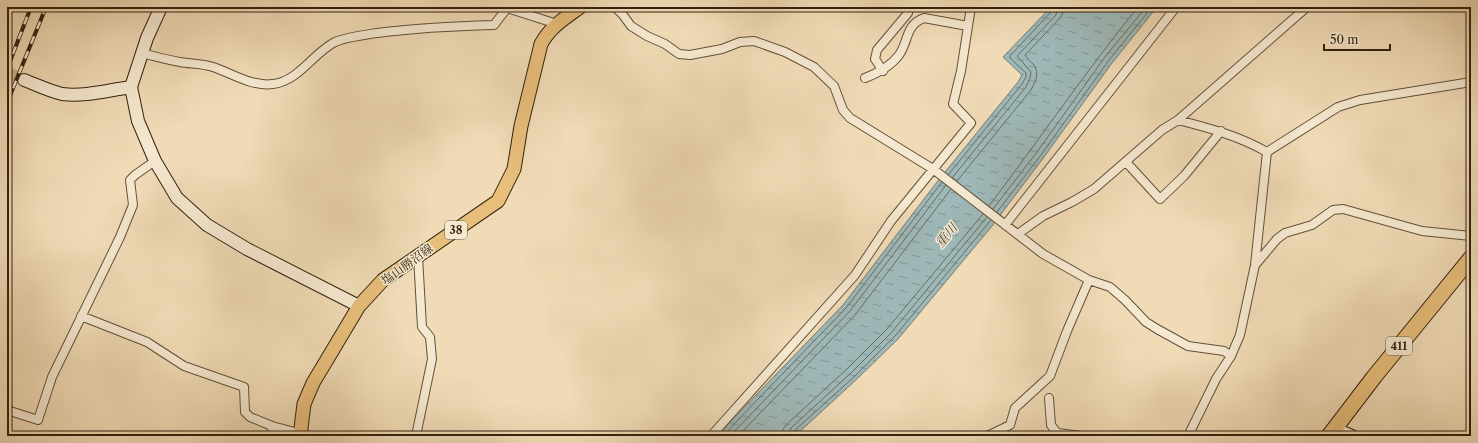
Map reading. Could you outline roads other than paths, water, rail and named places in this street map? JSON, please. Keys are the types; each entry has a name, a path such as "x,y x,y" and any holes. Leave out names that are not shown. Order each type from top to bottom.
{"highway":[{"name":"411","path":"1332,432 1374,377 1471,258"}],"main road":[{"name":"塩山勝沼線","path":"303,435 304,404 313,383 359,306 384,280 498,201 514,170 521,126 541,44 547,34 557,24 580,7"}],"street":[{"path":"161,7 142,53 131,87 138,121 155,161 177,198 208,225 247,249 359,306"},
{"path":"615,7 631,26 647,36 665,44 679,54 690,55 722,49 740,42 754,42 785,52 814,67 834,86 843,110 850,118 933,169 1043,254 1089,280 1110,287 1146,322 1188,346 1224,351 1231,356"},
{"path":"883,71 875,59 877,50 908,13 908,7"},
{"path":"712,436 854,275 891,221 971,123 953,104 961,71 971,7"},
{"path":"1005,225 1176,7"},
{"path":"1018,234 1043,216 1094,189 1162,130 1178,120 1307,7"},
{"path":"142,53 166,60 195,62 253,81 274,84 297,74 319,53 333,43 366,35 452,26 494,25 507,8 557,24"},
{"path":"865,78 883,71 899,55 911,26 918,20 924,18 968,26"},
{"path":"24,80 45,89 63,94 79,94 131,87"},
{"path":"1267,152 1338,107 1360,100 1471,82"},
{"path":"1178,120 1221,131 1249,142 1267,152"},
{"path":"1126,162 1160,199 1184,176 1221,131"},
{"path":"1188,436 1216,379 1231,356 1240,335 1255,265 1267,152"},
{"path":"7,406 10,411 38,420 52,377 120,237 133,205 130,180 155,161"},
{"path":"1255,265 1277,239 1285,233 1312,225 1333,210 1343,209 1422,231 1471,236"},
{"path":"416,436 432,359 430,337 422,328 418,256"},
{"path":"987,436 1010,425 1015,408 1050,376 1089,280"},
{"path":"81,316 146,342 184,366 244,387 245,412 250,417 272,426 303,435"},
{"path":"1049,398 1051,425 1057,433 1082,436"},
{"path":"272,426 273,436"},
{"path":"1332,432 1352,436"}],"water":[{"name":"重川","path":"1051,7 1157,7 1112,63 992,226 898,339 795,436 719,436 730,422 843,305 937,182 1018,82 1022,75 1003,57"}],"tunnel":[{"path":"7,72 24,80"}],"railway":[{"path":"7,69 31,7"},
{"path":"7,103 46,7"}]}
